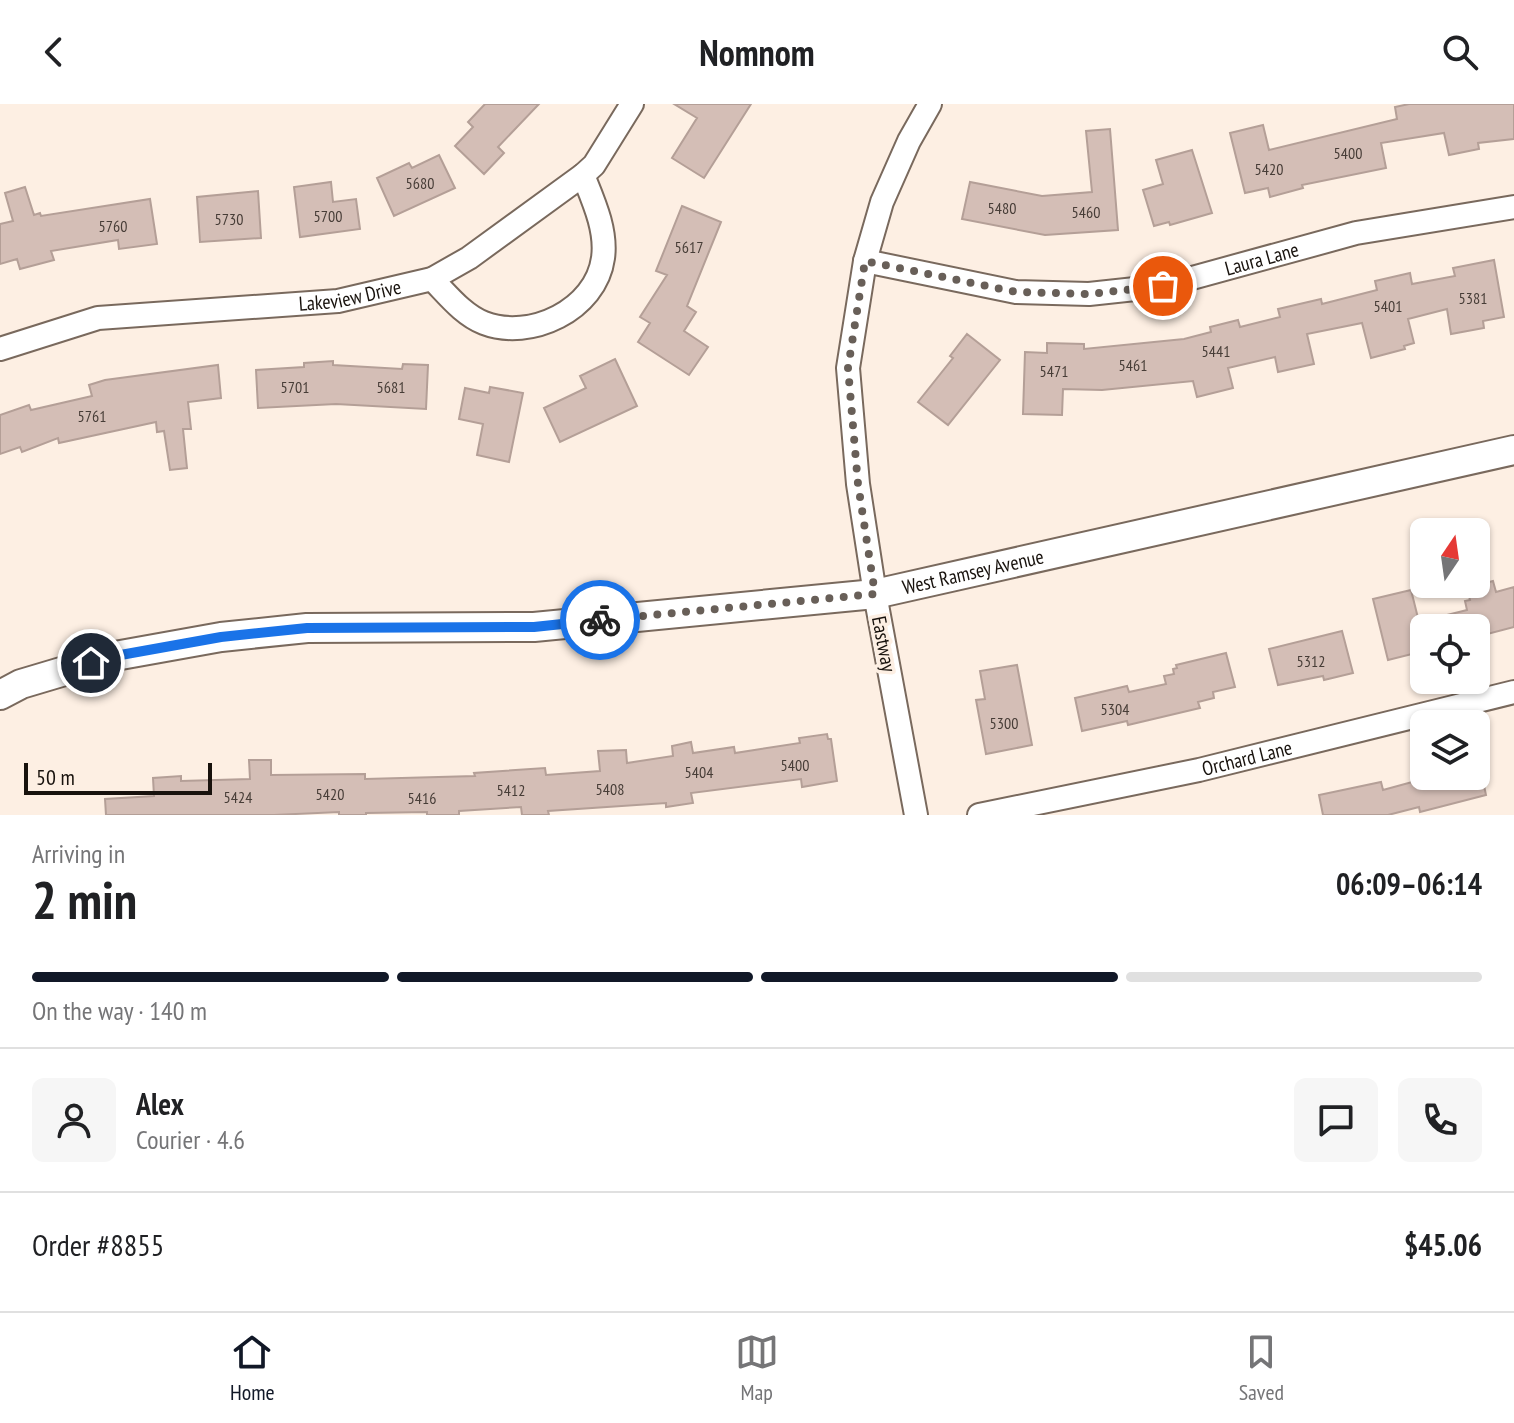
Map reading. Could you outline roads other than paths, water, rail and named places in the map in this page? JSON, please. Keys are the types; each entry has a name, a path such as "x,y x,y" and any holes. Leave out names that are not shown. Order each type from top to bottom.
{"street":[{"name":"Lakeview Drive","path":"0,349 98,318 338,301 432,279 469,258 583,175 594,165 632,104"},
{"name":"Eastway","path":"916,815 858,484 848,368 865,261 882,202 909,141 930,104"},
{"path":"432,279 461,309 483,323 514,328 541,325 564,315 584,297 597,276 603,258 597,210 583,175"},
{"name":"Laura Lane","path":"865,261 1016,292 1089,294 1163,286 1356,233 1514,207"},
{"name":"West Ramsey Avenue","path":"0,695 21,684 115,656 221,637 307,628 534,627 875,594 1514,450"},
{"name":"Orchard Lane","path":"979,815 1199,770 1514,692"}]}
